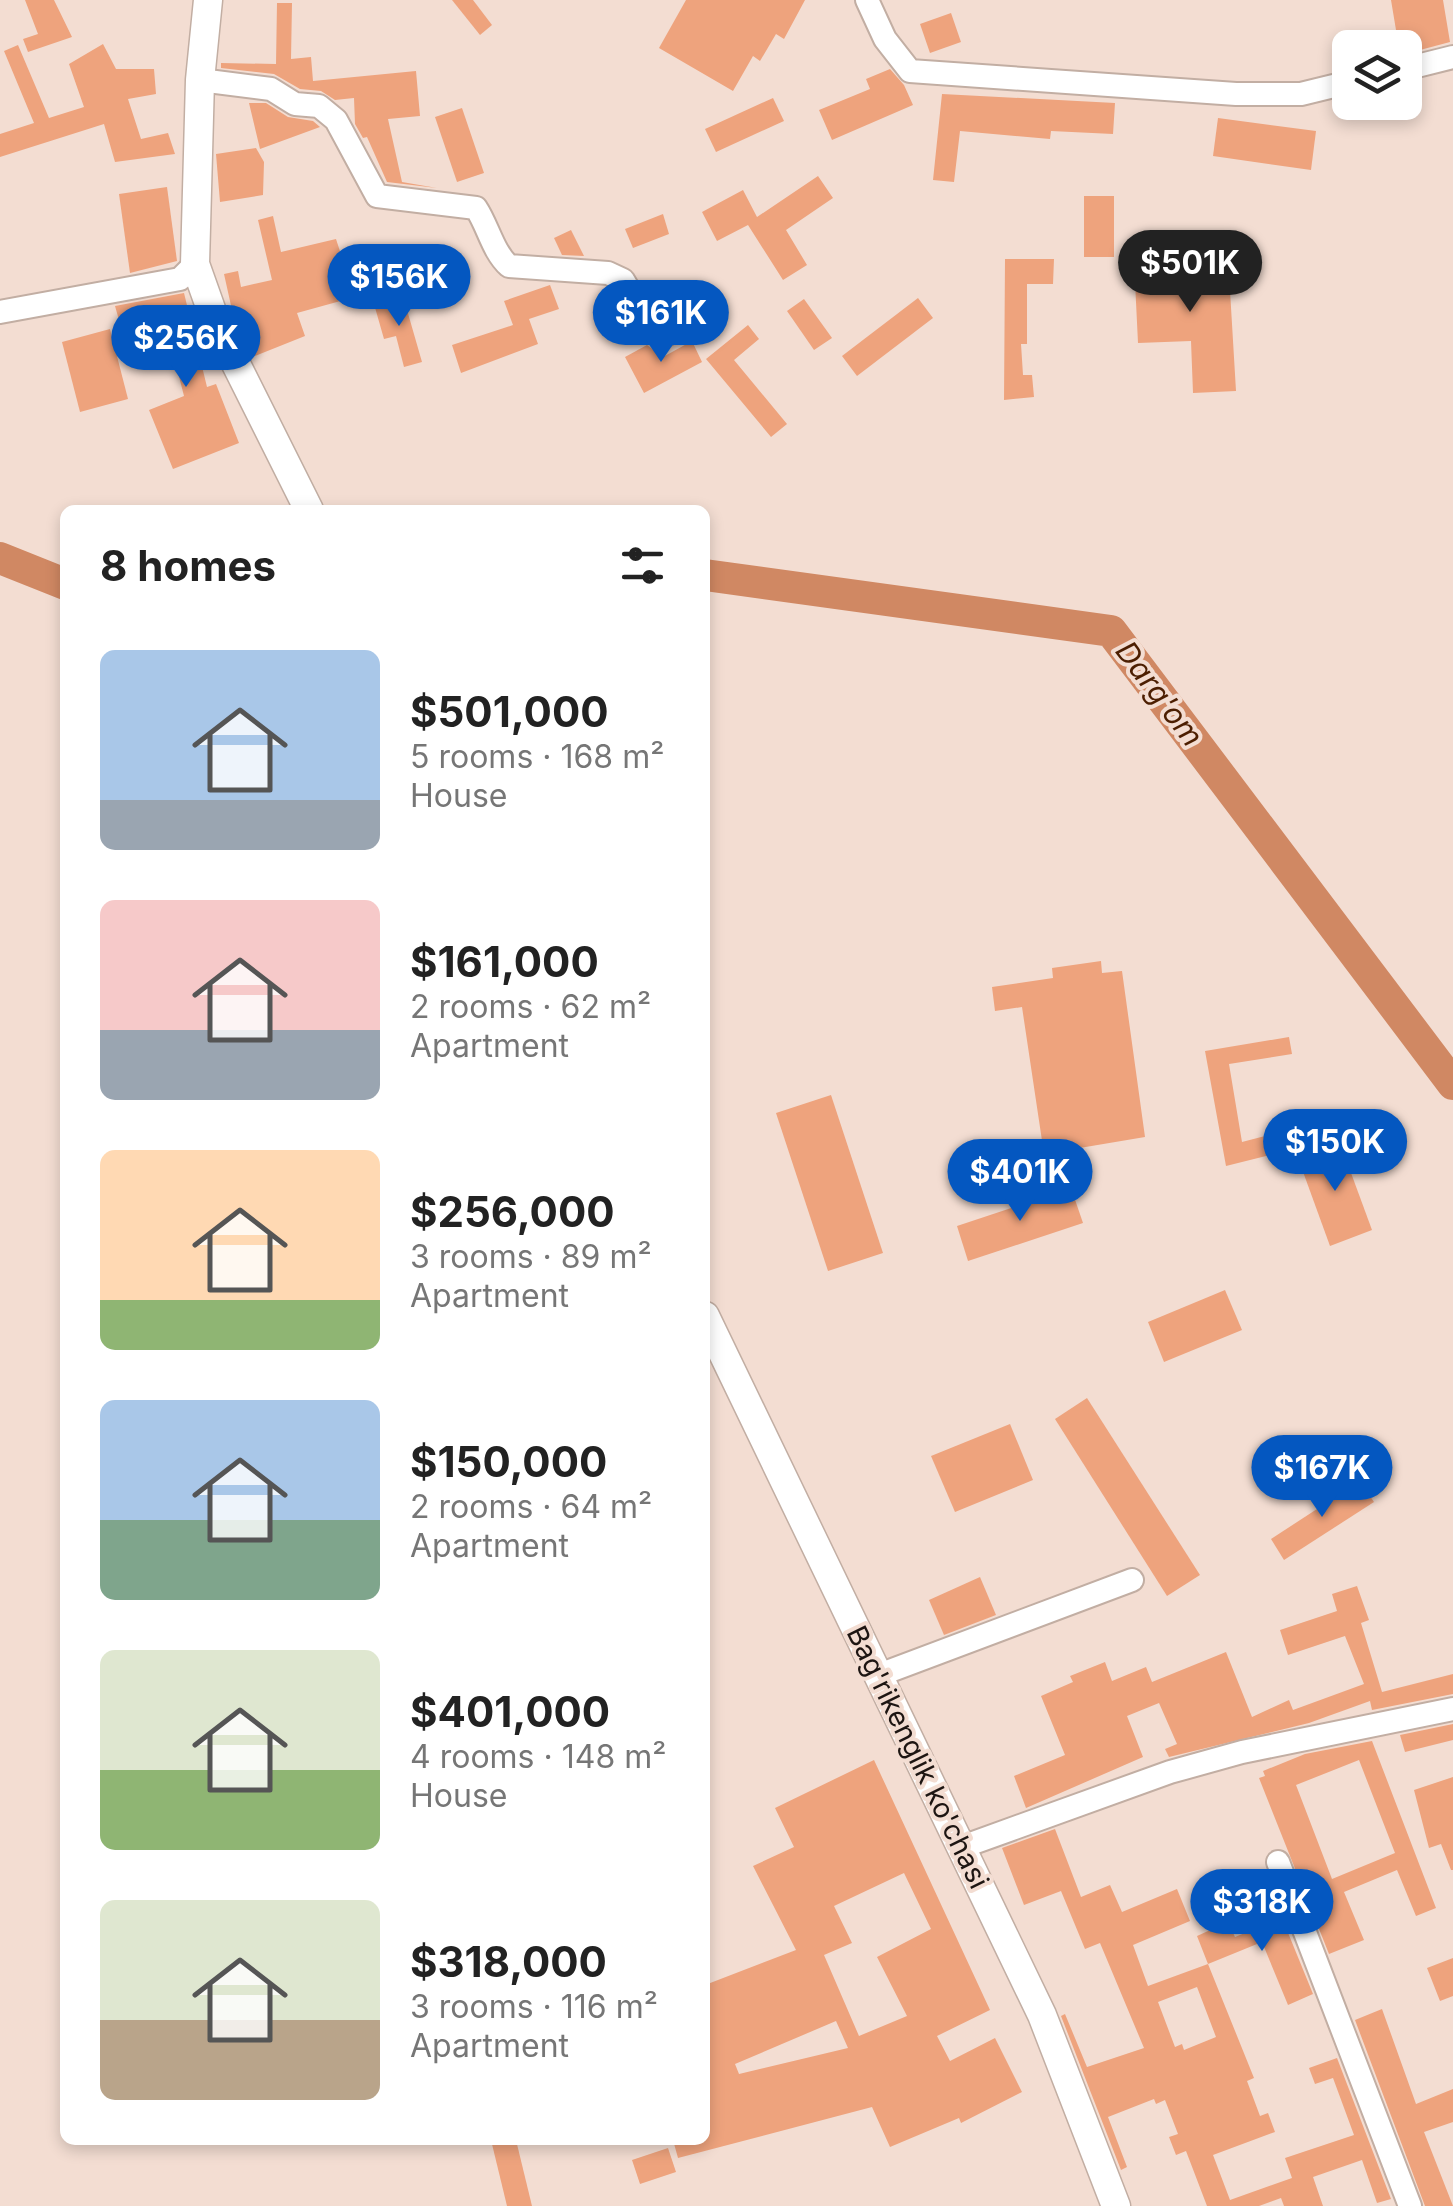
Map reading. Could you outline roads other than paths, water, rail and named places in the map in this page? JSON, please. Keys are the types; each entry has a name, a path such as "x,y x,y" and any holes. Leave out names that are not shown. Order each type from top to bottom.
{"main road":[{"path":"208,0 200,80 195,264 217,326 306,505"},
{"name":"Bag'rikenglik ko'chasi","path":"710,1326 1042,2015 1116,2206"}],"street":[{"path":"867,0 885,39 910,72 1236,94 1301,94 1332,86"},
{"path":"1422,65 1453,57"},
{"path":"200,80 271,89 296,104 320,106 336,120 376,196 476,208 492,231 500,257 509,266 608,273 634,291 654,332 663,336 691,323"},
{"path":"0,312 180,279 195,264"},
{"path":"879,1676 1132,1580"},
{"path":"962,1846 1170,1772 1242,1752 1453,1710"},
{"path":"1278,1862 1410,2206"}],"waterway":[{"name":"Darg'om","path":"0,558 60,582"},
{"name":"Darg'om","path":"710,576 1111,631 1453,1084"}]}
